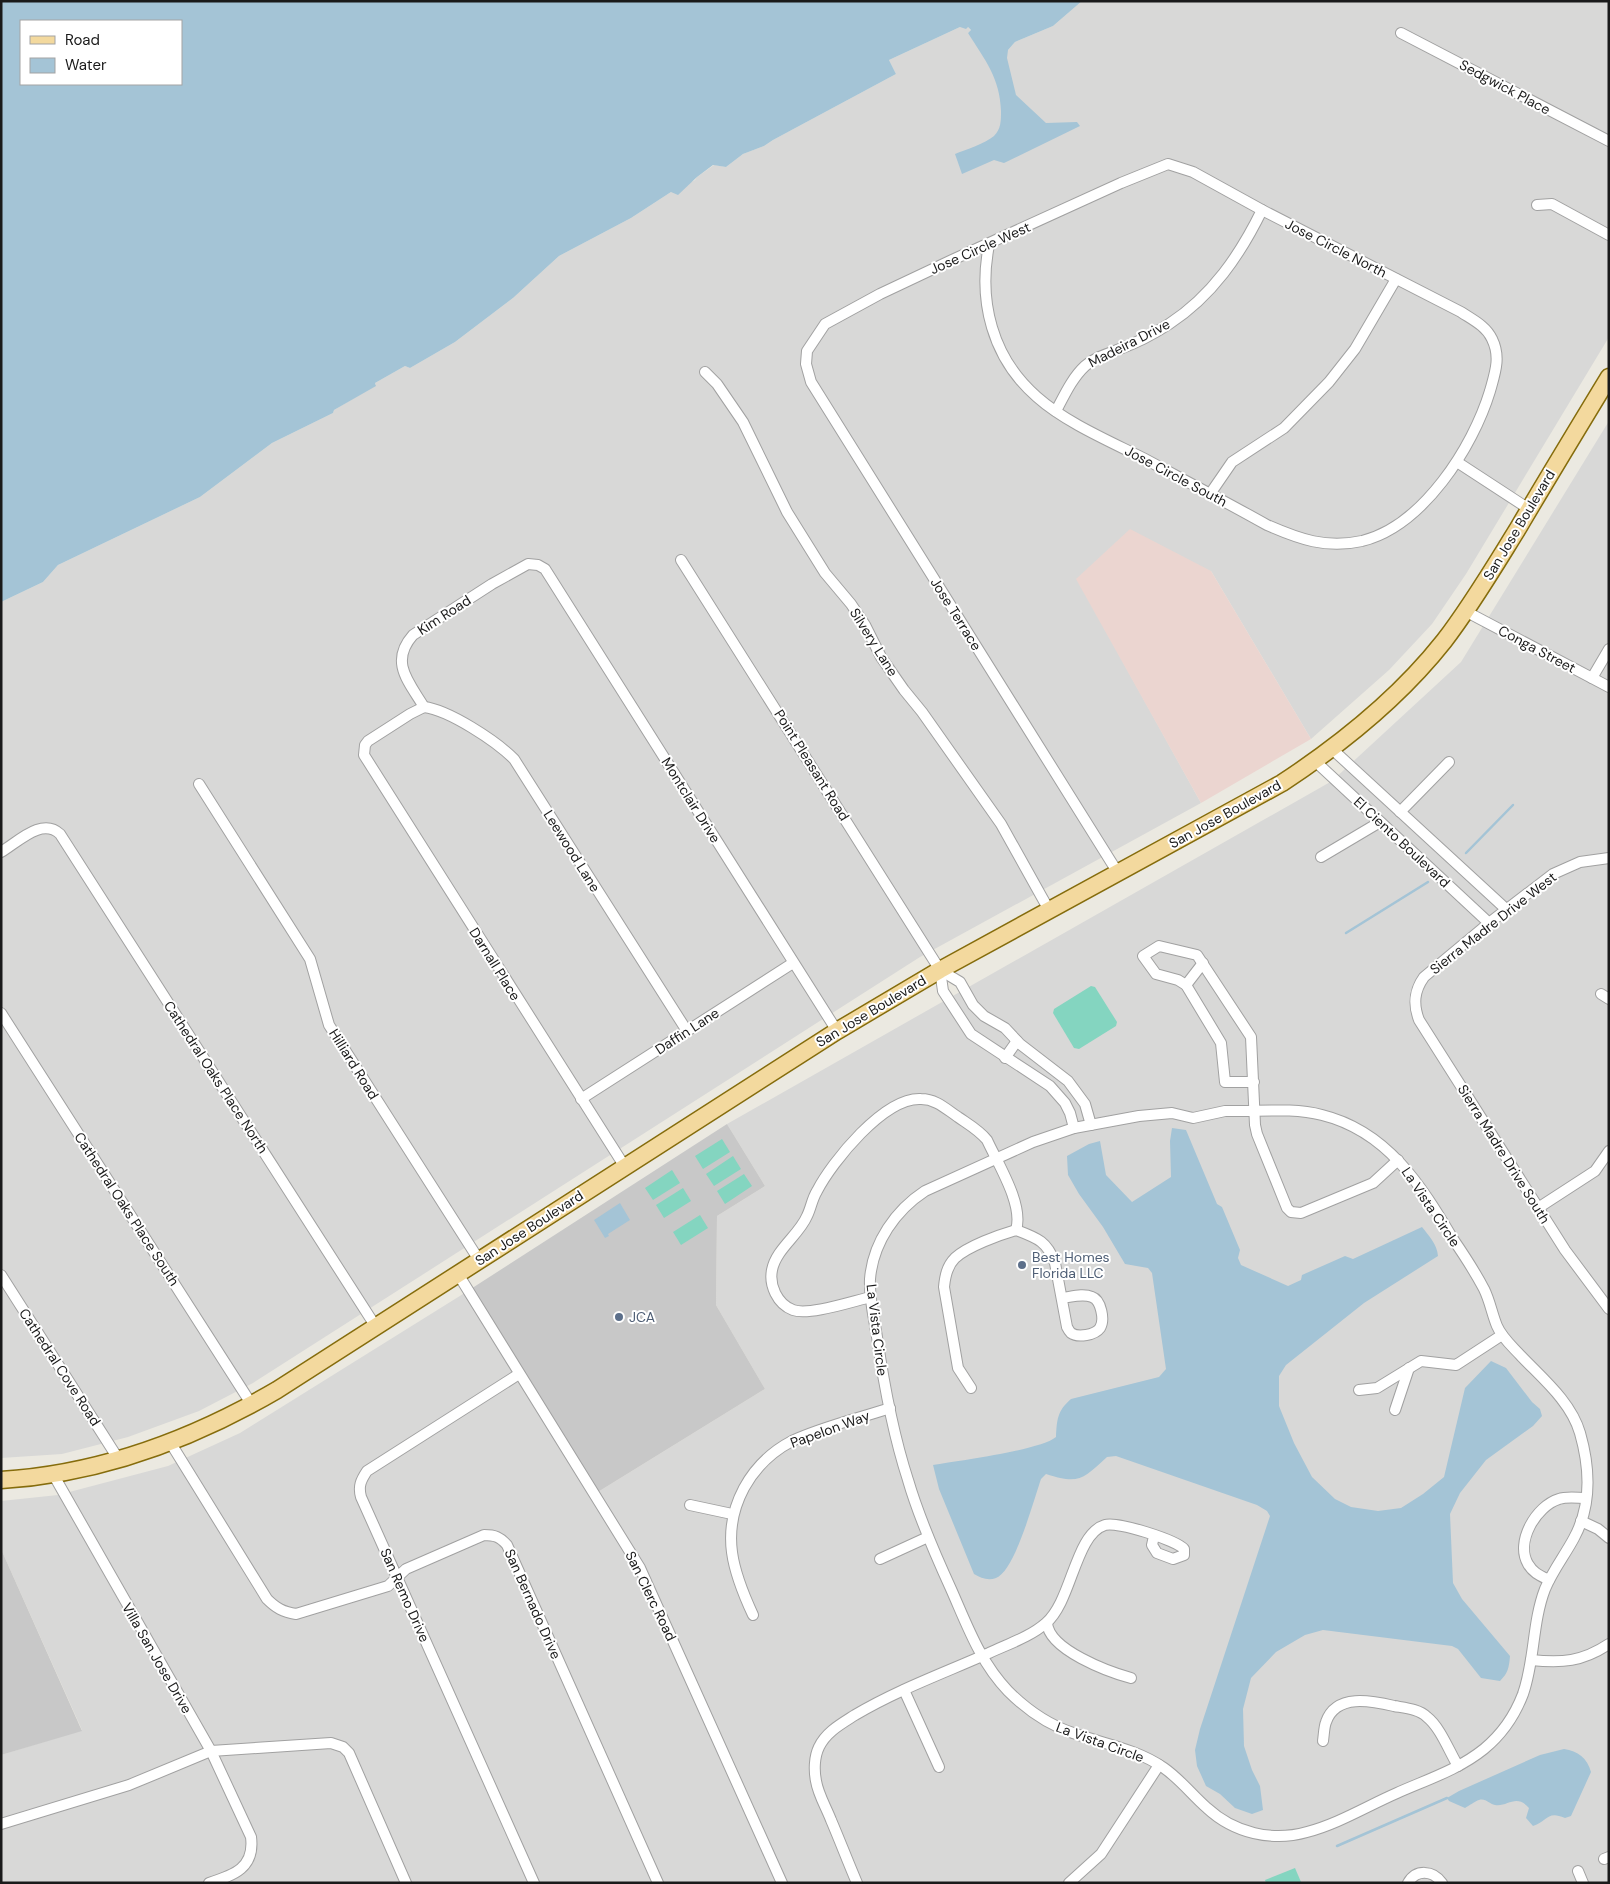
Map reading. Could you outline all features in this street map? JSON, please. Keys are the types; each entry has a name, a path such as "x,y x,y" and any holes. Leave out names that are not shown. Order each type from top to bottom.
{"main road":[{"name":"San Jose Boulevard","path":"1,1480 53,1474 119,1460 202,1430 252,1405 837,1031 940,970 1282,783 1315,761 1355,732 1408,682 1444,641 1529,509 1608,379"}],"street":[{"name":"Sedgwick Place","path":"1401,33 1609,141"},
{"name":"Jose Circle North","path":"1168,164 1193,172 1262,210 1461,312 1482,326 1494,344"},
{"name":"Jose Circle West","path":"807,351 825,324 880,294 1121,183 1168,164"},
{"path":"1537,205 1552,204 1609,235"},
{"name":"Madeira Drive","path":"1056,411 1069,387 1084,367 1103,355 1142,340 1191,308 1208,291 1246,242 1262,210"},
{"name":"Jose Circle South","path":"989,244 984,284 988,313 1004,355 1016,375 1037,397 1056,411 1276,530 1296,538 1334,544 1353,543 1377,536 1398,525 1424,502 1457,462 1475,429 1486,402 1497,363 1494,344"},
{"path":"1210,494 1232,462 1284,428 1329,382 1355,349 1396,279"},
{"name":"Jose Terrace","path":"807,351 806,364 811,382 1118,873"},
{"name":"Silvery Lane","path":"705,372 717,384 743,422 787,512 825,574 851,604 865,625 881,656 904,690 922,712 1001,824 1049,910"},
{"path":"1457,462 1529,509"},
{"name":"Point Pleasant Road","path":"681,560 940,970 943,990 970,1034 1044,1081 1065,1103 1074,1128"},
{"name":"Kim Road","path":"424,708 401,665 402,650 405,644 413,635 479,592 528,564 538,565 545,569"},
{"name":"Montclair Drive","path":"545,569 837,1031"},
{"name":"Conga Street","path":"1465,611 1609,687"},
{"path":"1592,678 1609,649"},
{"name":"Darnall Place","path":"424,708 410,714 368,741 365,745 364,755 366,760 624,1167"},
{"name":"Leewood Lane","path":"424,708 433,708 472,728 514,759 687,1031"},
{"name":"El Ciento Boulevard","path":"1332,749 1506,910"},
{"name":"El Ciento Boulevard","path":"1315,761 1489,923"},
{"path":"1400,812 1449,762"},
{"name":"Hilliard Road","path":"199,784 310,959 329,1026 479,1260"},
{"path":"1321,858 1380,822"},
{"name":"Cathedral Oaks Place North","path":"1,852 37,829 47,827 55,829 60,834 376,1327"},
{"name":"Sierra Madre Drive West","path":"1416,991 1424,977 1489,923 1564,868 1580,862 1608,858"},
{"path":"1254,1082 1225,1082 1221,1043 1186,985 1178,980 1156,974 1143,956 1159,946 1197,955 1251,1037 1254,1082 1254,1112 1257,1134 1287,1208 1291,1212 1301,1213 1373,1183 1398,1160"},
{"name":"Daffin Lane","path":"581,1099 793,963"},
{"path":"1186,985 1203,963"},
{"name":"Point Pleasant Road","path":"940,970 960,982 973,1005 984,1016 1005,1028 1017,1041 1068,1081 1079,1093 1085,1104 1091,1125"},
{"name":"Sierra Madre Drive South","path":"1416,991 1414,1000 1419,1020 1564,1250 1609,1309"},
{"name":"Cathedral Oaks Place South","path":"1,1013 252,1405"},
{"path":"1005,1058 1017,1041"},
{"path":"1044,1081 1052,1070"},
{"path":"871,1297 806,1312 793,1310 781,1302 774,1292 771,1280 772,1268 778,1256 797,1233 807,1217 817,1191 834,1164 848,1147 879,1118 898,1106 920,1098 939,1104 982,1133 1016,1206 1018,1218 1016,1230"},
{"name":"La Vista Circle","path":"1225,1111 1254,1112 1304,1112 1333,1118 1354,1126 1374,1138 1417,1181 1483,1288 1502,1335 1564,1401 1578,1426 1586,1455 1588,1487 1581,1521 1573,1539 1549,1580 1541,1602 1525,1687 1514,1714 1498,1735 1485,1748 1458,1766 1324,1826 1300,1834 1272,1836 1241,1830 1218,1817 1204,1806 1186,1786 1159,1765 1140,1755 1069,1732 1050,1723 1013,1696 992,1672 981,1656 928,1537 908,1480 882,1375 870,1280 876,1252 887,1229 896,1216 912,1200 925,1191 995,1158 1074,1128 1139,1116 1172,1113 1193,1118 1225,1111"},
{"path":"1538,1208 1595,1171 1609,1151"},
{"path":"971,1388 958,1368 944,1287 945,1276 956,1258 966,1251 1016,1230 1037,1238 1049,1250 1056,1263 1066,1327 1072,1334 1080,1336 1093,1333 1100,1328 1102,1321 1101,1313 1099,1304 1094,1297 1085,1295 1062,1298"},
{"name":"San Clerc Road","path":"458,1274 640,1568 782,1883"},
{"name":"Cathedral Cove Road","path":"1,1275 119,1460"},
{"path":"1359,1390 1377,1388 1421,1361 1456,1365 1502,1335"},
{"path":"1395,1410 1409,1368"},
{"name":"San Remo Drive","path":"519,1374 368,1471 362,1479 359,1489 534,1883"},
{"name":"Papelon Way","path":"753,1615 740,1588 730,1539 732,1514 749,1478 774,1452 805,1436 890,1408"},
{"name":"San Bernado Drive","path":"170,1442 267,1599 276,1608 286,1613 296,1614 388,1586 406,1569 484,1535 502,1538 507,1545 658,1883"},
{"name":"Villa San Jose Drive","path":"53,1474 211,1751 251,1837 252,1847 248,1861 240,1870 209,1883"},
{"path":"1549,1580 1536,1574 1525,1558 1524,1549 1529,1531 1536,1516 1548,1505 1560,1498 1586,1498"},
{"path":"690,1505 732,1514"},
{"path":"1581,1521 1598,1529 1609,1538"},
{"path":"857,1883 817,1788 815,1766 819,1746 838,1726 880,1700 1015,1641 1046,1623 1062,1602 1085,1543 1095,1531 1106,1524 1113,1524 1154,1536"},
{"path":"880,1559 928,1537"},
{"path":"1046,1623 1047,1628 1054,1636 1081,1659 1132,1678"},
{"path":"1531,1660 1556,1662 1577,1660 1609,1644"},
{"path":"904,1690 939,1767"},
{"path":"1323,1740 1326,1721 1331,1712 1340,1706 1351,1701 1368,1700 1384,1703 1417,1711 1427,1716 1436,1727 1458,1766"},
{"path":"1,1824 129,1785 211,1751 331,1743 343,1747 349,1753 406,1883"},
{"path":"1069,1883 1101,1854 1159,1765"},
{"path":"1578,1871 1583,1883"},
{"path":"1408,1883 1411,1877 1424,1872 1434,1874 1442,1883"}],"shaded area":[{"path":"1082,1 1609,1 1609,337 1466,574 1432,624 1389,670 1311,739 1211,571 1077,579 1201,803 920,957 253,1383 199,1411 128,1437 62,1454 1,1458 1,602 43,582 58,565 200,497 272,443 333,413 334,410 376,385 375,383 405,366 410,368 455,342 513,298 559,256 631,218 671,192 695,180 714,165 726,167 743,154 764,146 896,74 889,60 960,27 968,27 971,31 968,33 1008,50 1015,42 1053,26"},
{"path":"1609,421 1609,1883 1,1883 1,1755 82,1730 1,1549 1,1501 58,1495 168,1466 240,1433 463,1294 593,1495 765,1389 716,1305 717,1216 765,1186 727,1124 1332,781 1461,662"},
{"path":"1130,529 1211,571 1311,739 1201,803 1076,579"},
{"path":"727,1124 765,1186 717,1216 716,1305 765,1389 593,1495 463,1294"},
{"path":"1,1549 82,1731 1,1755"}],"green space":[{"path":"1091,986 1095,987 1117,1022 1116,1026 1079,1049 1074,1048 1053,1013 1054,1009"},
{"path":"722,1139 730,1152 703,1169 695,1156"},
{"path":"733,1156 741,1169 714,1186 706,1174"},
{"path":"672,1170 680,1183 653,1200 645,1188"},
{"path":"744,1174 752,1186 725,1204 717,1191"},
{"path":"683,1188 691,1201 664,1218 656,1205"},
{"path":"700,1215 708,1228 681,1245 673,1232"},
{"path":"1295,1868 1301,1882 1266,1883 1265,1880"}],"water":[{"path":"1,1 1082,1 1053,26 1015,42 1008,50 1007,58 1016,95 1046,123 1077,122 1080,126 1004,163 994,160 962,174 955,154 981,144 994,136 1001,121 1001,111 995,79 968,33 971,30 968,27 966,29 960,27 889,60 896,74 764,146 743,154 726,167 713,165 678,195 671,192 631,218 559,256 513,298 455,342 410,368 405,366 375,383 376,386 334,410 333,413 272,443 200,497 58,565 43,582 1,602"},
{"path":"1172,1128 1186,1130 1217,1204 1222,1207 1240,1250 1238,1258 1241,1265 1288,1286 1301,1280 1302,1275 1345,1256 1353,1259 1422,1227 1436,1248 1438,1256 1364,1303 1286,1365 1279,1376 1279,1406 1294,1443 1312,1477 1335,1499 1351,1507 1378,1511 1401,1508 1423,1494 1444,1477 1465,1388 1491,1361 1506,1368 1532,1402 1540,1409 1542,1416 1533,1426 1486,1460 1460,1493 1450,1514 1453,1583 1462,1599 1510,1656 1509,1667 1505,1675 1500,1681 1481,1678 1458,1649 1452,1646 1323,1630 1305,1635 1276,1652 1251,1678 1243,1709 1244,1746 1260,1786 1263,1810 1252,1814 1235,1808 1220,1794 1206,1786 1197,1766 1195,1750 1200,1729 1270,1516 1267,1511 1257,1505 1116,1456 1107,1457 1080,1478 1066,1479 1046,1474 1041,1479 1023,1533 1010,1562 1003,1573 996,1578 987,1579 974,1574 939,1489 933,1465 1017,1451 1047,1442 1056,1437 1059,1416 1071,1399 1159,1377 1166,1369 1152,1273 1148,1268 1125,1264 1068,1175 1067,1156 1089,1144 1100,1141 1106,1175 1132,1202 1171,1177 1170,1141"},
{"path":"620,1203 630,1220 605,1238 594,1220"},
{"path":"1564,1749 1574,1751 1581,1756 1591,1772 1571,1816 1565,1818 1555,1815 1551,1816 1533,1826 1526,1818 1529,1808 1520,1801 1495,1805 1486,1800 1481,1800 1465,1808 1449,1801 1447,1798 1540,1755"}],"waterway":[{"path":"1466,853 1513,805"},
{"path":"1346,933 1428,882"},
{"path":"1337,1846 1447,1798"}],"place":[{"name":"Best Homes Florida LLC","path":"1022,1265"},
{"name":"JCA","path":"619,1317"}]}
